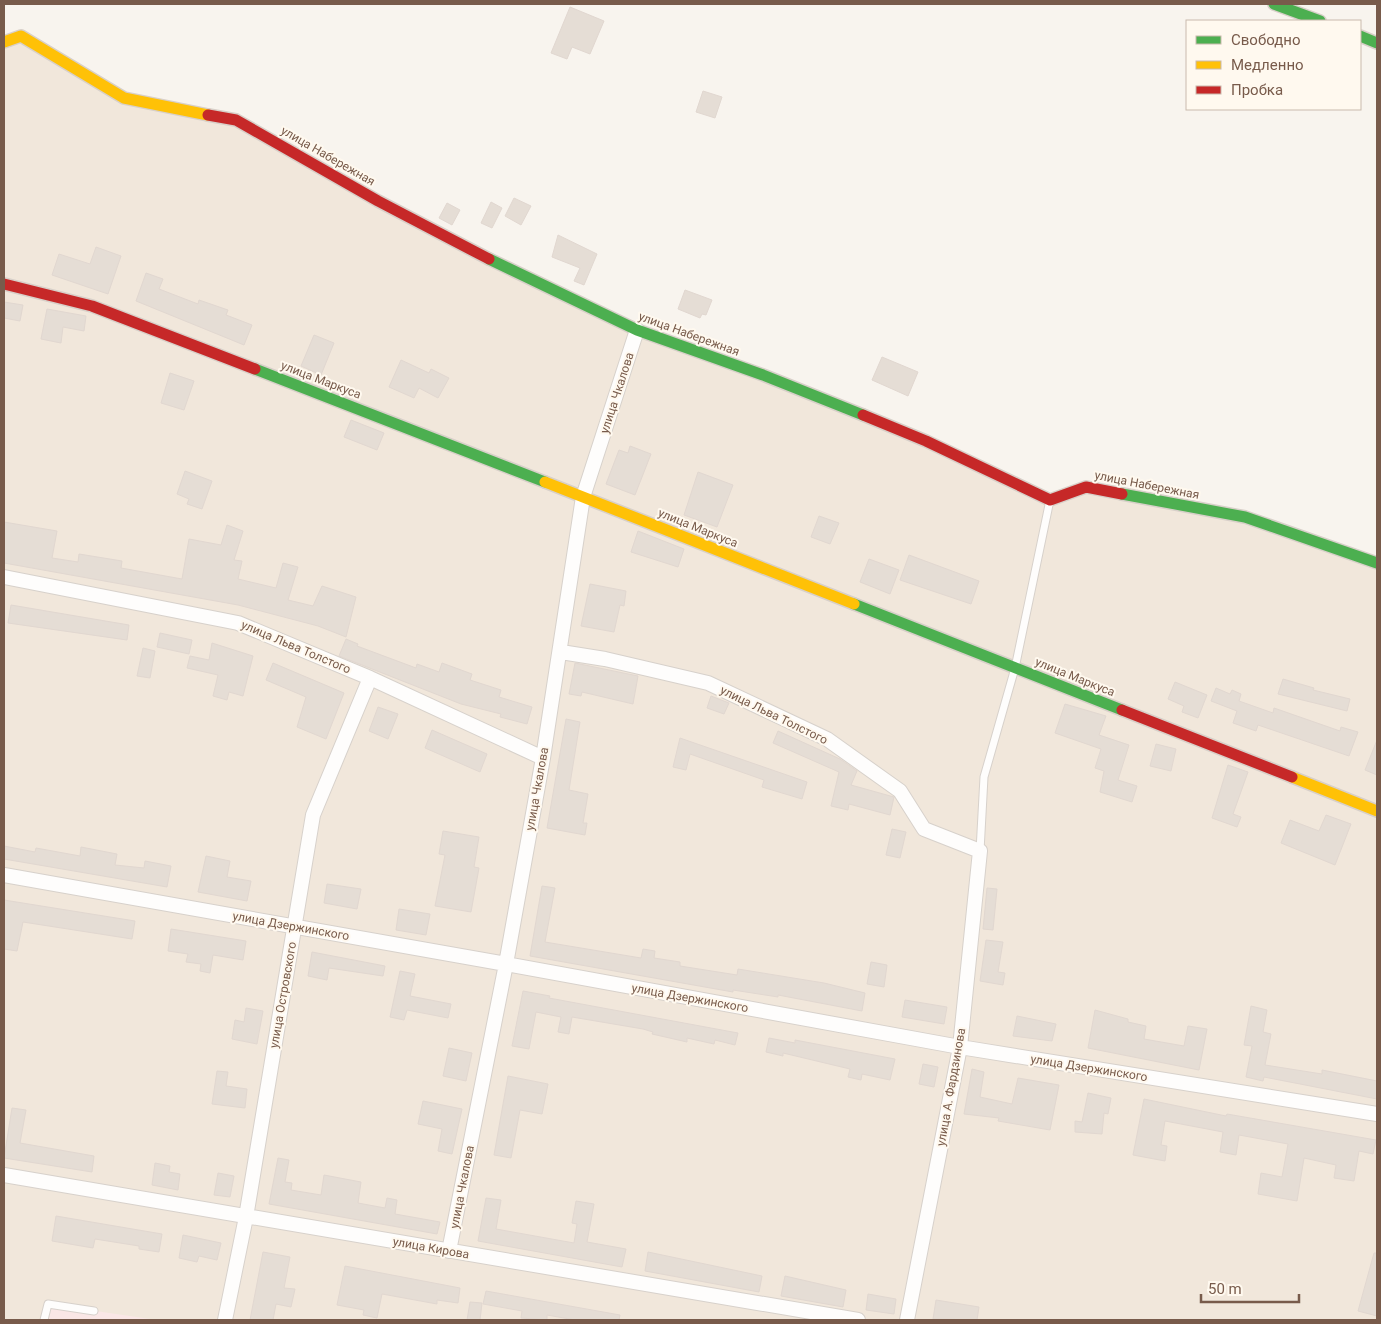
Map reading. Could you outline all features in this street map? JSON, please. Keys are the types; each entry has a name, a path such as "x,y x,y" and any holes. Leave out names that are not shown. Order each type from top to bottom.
{"main road":[{"path":"1274,4 1317,20"},
{"name":"улица Набережная","path":"4,42 21,36 124,98 236,120 378,201 484,257 637,330 763,375 926,440 1050,500 1086,487 1244,517 1377,563"},
{"path":"1361,36 1377,43"},
{"name":"улица Маркуса","path":"4,284 92,306 583,497 1377,811"}],"street":[{"name":"улица Чкалова","path":"449,1251 506,964 543,758 561,652 583,497 637,330"},
{"name":"улица Льва Толстого","path":"4,577 238,622 370,678 543,758"},
{"name":"улица Льва Толстого","path":"561,652 708,683 818,735 900,791 924,829 980,851"},
{"name":"улица Островского","path":"225,1320 246,1217 313,815 370,678"},
{"name":"улица А. Фардзинова","path":"907,1320 960,1048 980,851"},
{"name":"улица Дзержинского","path":"4,876 506,964 960,1048 1377,1114"},
{"name":"улица Кирова","path":"4,1175 858,1320"}],"lane":[{"path":"980,851 984,776 1015,668 1050,500"},
{"path":"44,1320 48,1304 94,1311"}],"shaded area":[{"path":"21,36 124,98 236,120 484,257 1049,500 1086,487 1244,517 1377,563 1377,1320 4,1320 4,42"},
{"path":"48,1304 157,1320 44,1320"}],"building":[{"path":"570,7 604,21 590,54 572,47 567,59 551,53"},
{"path":"703,91 722,97 715,118 696,112"},
{"path":"514,198 531,206 521,225 505,216"},
{"path":"491,202 502,208 492,228 481,223"},
{"path":"447,203 460,210 452,225 439,218"},
{"path":"558,235 597,254 584,285 574,281 580,268 552,257"},
{"path":"96,247 121,256 108,294 52,275 59,254 90,264"},
{"path":"146,273 163,279 159,289 198,304 199,300 228,310 226,315 252,325 244,345 136,301"},
{"path":"685,290 712,300 706,315 702,314 700,318 678,309"},
{"path":"4,302 23,305 20,321 4,318"},
{"path":"47,309 86,316 84,331 63,327 61,343 41,339"},
{"path":"314,335 334,343 321,375 301,366"},
{"path":"882,357 918,372 908,396 872,380"},
{"path":"401,360 429,373 431,369 449,378 438,398 419,388 414,398 389,387"},
{"path":"170,373 194,381 184,410 161,403"},
{"path":"351,420 384,433 377,450 344,437"},
{"path":"630,446 651,454 635,495 606,484 619,450 628,453"},
{"path":"185,471 212,481 202,509 187,504 189,499 177,494"},
{"path":"698,472 733,485 717,527 684,515"},
{"path":"819,516 839,523 830,544 811,537"},
{"path":"4,522 57,531 52,558 78,562 79,554 122,561 121,568 182,579 189,539 221,545 227,525 243,531 234,560 242,561 238,579 276,588 283,563 298,567 288,600 313,606 322,586 356,597 346,637 318,626 238,605 4,563"},
{"path":"638,531 684,549 678,567 631,552"},
{"path":"909,555 979,581 971,604 900,580"},
{"path":"869,559 899,570 890,594 860,582"},
{"path":"590,584 626,591 624,606 620,605 614,632 581,626"},
{"path":"11,605 129,625 127,640 8,623"},
{"path":"160,633 192,640 189,654 157,647"},
{"path":"346,639 358,644 357,646 416,668 417,664 439,672 442,663 472,674 470,680 501,690 499,697 532,707 527,724 500,717 501,714 461,704 339,656"},
{"path":"212,643 253,656 243,696 229,692 227,700 213,696 218,675 187,668 190,656 209,660"},
{"path":"143,648 155,651 150,678 137,676"},
{"path":"273,663 344,693 326,739 297,727 306,697 266,680"},
{"path":"575,663 638,676 633,704 582,692 581,696 569,694"},
{"path":"1283,679 1314,688 1313,690 1350,699 1347,711 1278,694"},
{"path":"1175,682 1207,695 1198,718 1182,712 1184,706 1168,699"},
{"path":"1216,688 1230,694 1232,690 1241,694 1239,701 1273,713 1274,708 1340,731 1341,727 1358,732 1349,756 1258,725 1256,731 1233,723 1237,711 1211,701"},
{"path":"711,696 729,703 724,714 707,708"},
{"path":"1065,704 1106,716 1099,735 1129,745 1118,780 1137,786 1132,802 1100,792 1104,771 1095,768 1101,749 1055,733"},
{"path":"378,707 398,714 388,739 369,731"},
{"path":"566,719 580,722 569,790 588,794 583,823 587,823 585,835 547,828"},
{"path":"432,730 487,754 480,772 425,748"},
{"path":"778,731 840,759 857,771 851,785 894,797 890,815 849,804 848,810 831,806 839,772 773,743"},
{"path":"680,738 807,782 802,799 762,787 764,780 690,754 686,770 673,767"},
{"path":"1377,740 1377,775 1365,770"},
{"path":"1156,744 1176,749 1171,771 1150,766"},
{"path":"1228,765 1248,772 1233,814 1241,817 1237,827 1212,818"},
{"path":"1326,815 1351,824 1335,865 1281,843 1290,820 1319,831"},
{"path":"892,829 906,832 900,858 886,855"},
{"path":"443,831 479,837 474,867 479,868 471,912 435,906 445,855 439,854"},
{"path":"4,846 35,852 36,848 80,856 81,847 117,854 115,865 144,868 145,861 171,866 167,887 4,859"},
{"path":"206,856 230,861 227,877 251,881 247,901 198,892"},
{"path":"327,884 361,889 357,909 324,903"},
{"path":"542,886 555,888 545,942 641,958 643,949 655,951 654,958 680,962 680,966 737,975 738,969 824,983 865,993 862,1011 778,995 778,997 733,990 733,992 530,956"},
{"path":"987,888 997,889 993,930 983,929"},
{"path":"4,900 135,921 132,939 23,922 17,951 4,949"},
{"path":"399,909 430,914 426,935 396,930"},
{"path":"171,929 246,941 243,960 213,955 210,973 200,971 201,964 186,962 188,954 168,951"},
{"path":"986,940 1003,942 998,972 1005,973 1003,985 980,981"},
{"path":"312,952 385,966 383,976 329,968 327,980 308,976"},
{"path":"871,962 887,965 884,987 867,984"},
{"path":"400,971 415,974 410,996 451,1004 448,1018 407,1010 404,1020 390,1017"},
{"path":"523,991 550,996 549,998 738,1033 735,1045 715,1040 714,1044 687,1038 687,1042 652,1034 653,1032 643,1029 572,1017 569,1034 558,1032 561,1017 536,1012 529,1049 512,1046"},
{"path":"905,1000 947,1007 944,1024 902,1017"},
{"path":"1251,1006 1267,1010 1263,1032 1271,1034 1265,1065 1322,1074 1322,1070 1377,1081 1377,1099 1264,1077 1263,1081 1246,1077 1252,1046 1244,1045"},
{"path":"246,1008 263,1011 257,1044 232,1039 235,1020 244,1022"},
{"path":"1095,1010 1128,1019 1128,1022 1146,1026 1144,1039 1184,1046 1188,1026 1207,1029 1199,1070 1088,1048"},
{"path":"1017,1016 1056,1024 1052,1041 1013,1036"},
{"path":"769,1038 795,1043 795,1040 895,1059 890,1080 862,1074 861,1080 848,1077 850,1069 783,1053 783,1056 766,1052"},
{"path":"449,1048 472,1053 466,1081 443,1076"},
{"path":"923,1064 938,1067 934,1087 919,1084"},
{"path":"972,1069 984,1072 980,1097 1012,1104 1018,1078 1059,1085 1050,1130 998,1121 999,1118 964,1114"},
{"path":"217,1071 228,1072 226,1086 247,1089 245,1108 212,1104"},
{"path":"508,1076 548,1084 542,1114 520,1110 511,1158 494,1155"},
{"path":"1088,1093 1111,1098 1108,1114 1104,1113 1102,1134 1075,1132 1075,1121 1082,1122"},
{"path":"1144,1099 1226,1116 1227,1114 1376,1140 1373,1154 1359,1151 1354,1181 1334,1178 1336,1165 1304,1158 1297,1201 1258,1194 1261,1173 1282,1177 1288,1144 1239,1135 1236,1155 1220,1152 1223,1132 1165,1121 1161,1145 1167,1146 1165,1161 1133,1155"},
{"path":"423,1101 462,1109 452,1154 438,1151 442,1129 418,1124"},
{"path":"12,1108 26,1110 20,1143 94,1156 92,1172 4,1158"},
{"path":"278,1158 289,1160 285,1182 292,1183 291,1190 321,1195 324,1175 361,1182 358,1203 385,1208 387,1198 397,1200 395,1214 440,1222 437,1234 269,1204"},
{"path":"155,1163 170,1166 169,1172 180,1174 178,1190 152,1185"},
{"path":"218,1173 234,1176 230,1197 214,1195"},
{"path":"486,1198 501,1200 496,1229 574,1243 577,1224 572,1223 576,1201 594,1204 587,1242 626,1249 622,1267 478,1241"},
{"path":"56,1216 162,1234 159,1252 139,1249 139,1246 95,1239 93,1248 52,1241"},
{"path":"183,1235 221,1243 217,1260 199,1256 197,1262 179,1258"},
{"path":"263,1252 290,1257 284,1288 295,1289 291,1307 276,1304 273,1320 250,1320"},
{"path":"648,1252 762,1276 759,1292 645,1271"},
{"path":"1374,1253 1377,1253 1377,1316 1358,1311"},
{"path":"345,1266 460,1288 458,1303 437,1300 437,1304 382,1294 377,1318 363,1315 364,1310 337,1305"},
{"path":"785,1276 846,1290 843,1307 781,1296"},
{"path":"486,1291 620,1315 619,1320 575,1320 547,1315 547,1320 521,1318 522,1311 483,1304"},
{"path":"868,1294 896,1299 894,1314 866,1310"},
{"path":"936,1300 979,1307 977,1320 933,1319"},
{"path":"470,1302 482,1303 480,1320 467,1320"}],"traffic: fast":[{"path":"1274,4 1317,20"},
{"path":"1361,36 1377,43"},
{"path":"489,259 637,330 763,375 863,415"},
{"path":"255,369 545,482"},
{"path":"1122,494 1245,517 1377,563"},
{"path":"854,604 1122,710"}],"traffic: slow":[{"path":"4,42 21,36 124,98 208,115"},
{"path":"545,482 854,604"},
{"path":"1292,777 1377,811"}],"traffic: jam":[{"path":"208,115 236,120 378,201 489,259"},
{"path":"4,284 92,306 255,369"},
{"path":"863,415 926,441 1050,500 1086,487 1122,494"},
{"path":"1122,710 1292,777"}]}
